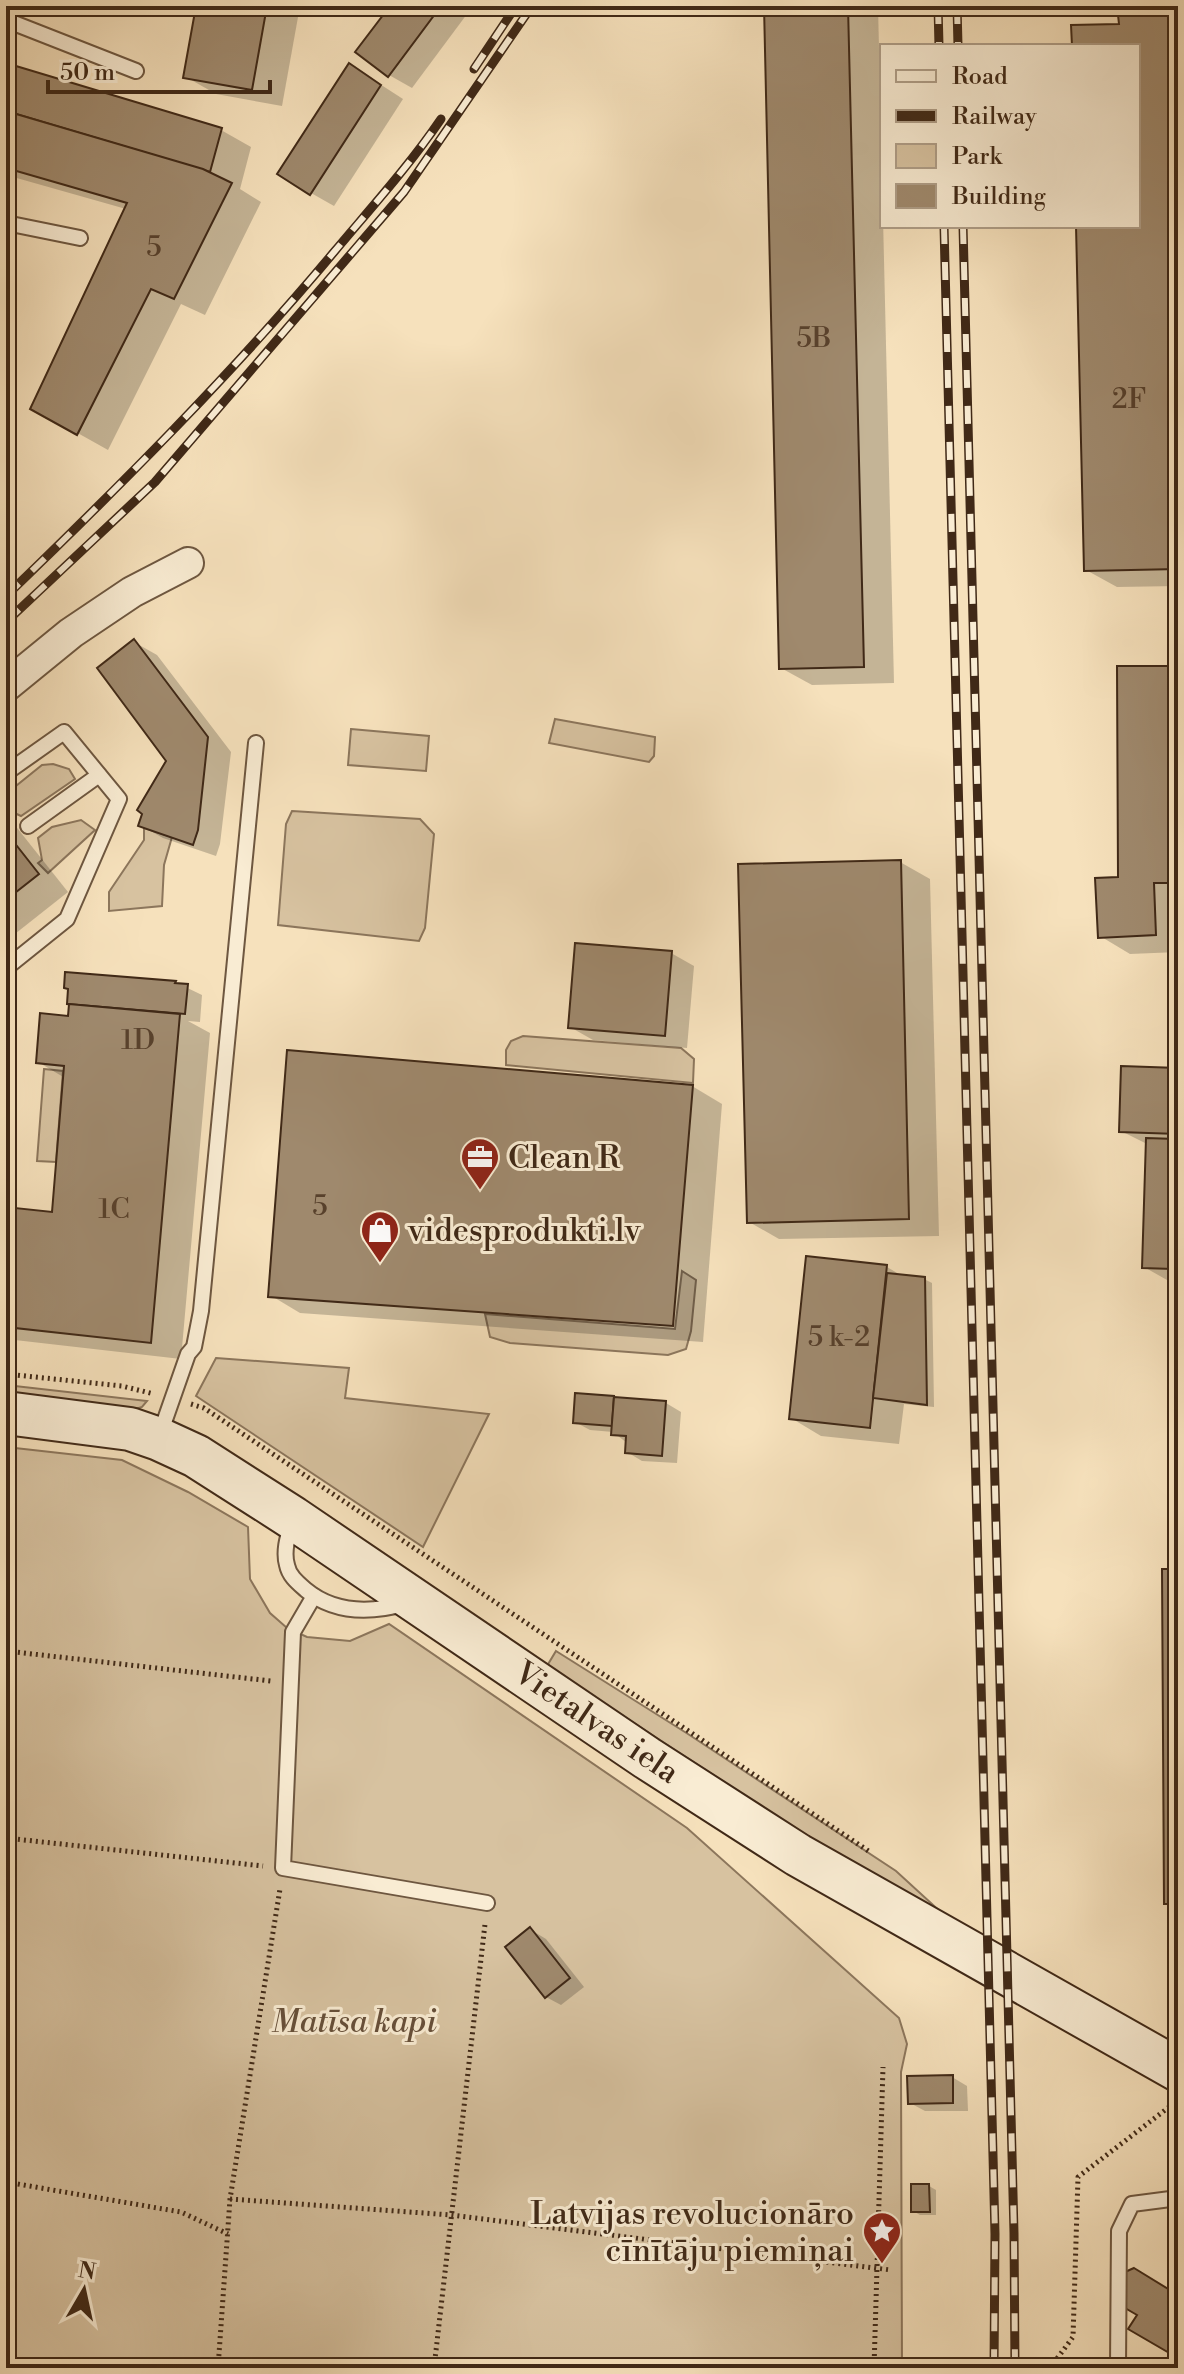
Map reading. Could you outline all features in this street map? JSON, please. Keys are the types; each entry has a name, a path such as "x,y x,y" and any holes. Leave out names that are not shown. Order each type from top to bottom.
{"street":[{"path":"6,686 71,633 132,592 188,563"},
{"name":"Vietalvas iela","path":"6,1413 130,1429 196,1456 417,1601 647,1758 798,1855 1178,2070"}],"lane":[{"path":"6,20 136,71"},
{"path":"6,223 80,238"},
{"path":"6,773 64,732 119,799 67,919 6,968"},
{"path":"159,1439 188,1354 194,1347 201,1311 256,743"},
{"path":"28,826 99,775"},
{"path":"293,1518 285,1556 287,1569 296,1582 314,1596 333,1606 364,1610 417,1601"},
{"path":"314,1596 293,1632 283,1868 487,1903"},
{"path":"1118,2368 1119,2231 1132,2204 1178,2198"}],"path":[{"path":"6,1374 122,1386 204,1408 871,1852"},
{"path":"6,1651 292,1683"},
{"path":"6,1838 283,1868 230,2199 218,2368"},
{"path":"434,2368 487,1903"},
{"path":"874,2368 883,2067"},
{"path":"1050,2368 1073,2337 1078,2177 1178,2100"},
{"path":"6,2182 181,2212 228,2234"},
{"path":"230,2199 451,2215 891,2270"}],"green space":[{"path":"555,719 655,737 654,756 649,762 549,743"},
{"path":"351,729 429,736 426,771 348,765"},
{"path":"53,764 69,769 75,779 21,816 6,809 6,794 42,765"},
{"path":"292,811 420,819 434,834 425,928 419,941 278,925 286,824"},
{"path":"81,820 95,830 48,873 38,863 42,860 38,838 52,827"},
{"path":"144,828 172,837 164,865 162,906 109,911 109,892 144,840"},
{"path":"523,1036 681,1048 694,1059 693,1083 506,1065 506,1050 511,1041"},
{"path":"44,1069 63,1071 56,1162 37,1161"},
{"path":"682,1271 696,1280 686,1349 668,1355 510,1343 490,1337 485,1314 675,1329"},
{"path":"216,1358 349,1368 345,1398 489,1414 423,1547 196,1396"},
{"path":"6,1385 147,1401 142,1407 132,1410 6,1399"},
{"name":"Matīsa kapi","path":"6,1447 122,1460 188,1492 248,1527 250,1579 270,1613 287,1628 307,1637 350,1641 389,1624 687,1828 899,2018 907,2044 901,2072 902,2368 6,2368"},
{"path":"556,1651 896,1871 944,1915 855,1868 547,1666"}],"building":[{"path":"196,6 267,6 252,90 183,78"},
{"path":"390,6 441,6 388,77 355,52"},
{"path":"764,6 848,6 864,667 779,669"},
{"path":"1117,6 1178,6 1178,569 1084,571 1076,228 1140,228 1140,44 1072,44 1071,25 1119,24"},
{"path":"6,63 222,128 210,172 6,111"},
{"path":"349,63 381,85 310,195 277,174"},
{"path":"6,111 203,169 232,183 174,299 151,289 77,435 30,409 127,203 6,168"},
{"path":"134,639 208,737 198,830 193,845 138,826 142,814 137,810 166,761 97,668"},
{"path":"1117,666 1170,666 1171,883 1154,883 1156,935 1098,938 1095,878 1118,877"},
{"path":"6,832 39,874 6,900"},
{"path":"901,860 909,1219 747,1223 738,864"},
{"path":"575,943 672,951 665,1036 568,1028"},
{"path":"65,972 188,984 185,1014 67,1004"},
{"path":"69,1004 180,1014 151,1343 6,1327 6,1207 52,1212 64,1066 36,1063 40,1013 68,1016"},
{"name":"Clean R","path":"287,1050 693,1085 673,1326 268,1297"},
{"path":"1121,1066 1178,1068 1178,1134 1119,1132"},
{"path":"1146,1138 1176,1139 1173,1269 1142,1268"},
{"path":"806,1256 887,1265 870,1428 789,1419"},
{"path":"887,1273 925,1277 927,1405 873,1398"},
{"path":"575,1393 614,1396 612,1426 573,1423"},
{"path":"614,1397 666,1401 662,1456 625,1453 626,1436 611,1435"},
{"path":"1162,1569 1178,1569 1178,1904 1164,1904"},
{"path":"530,1927 570,1978 545,1998 505,1947"},
{"path":"953,2075 953,2103 908,2104 907,2076"},
{"path":"911,2184 929,2184 930,2212 911,2212"},
{"path":"1134,2268 1178,2295 1178,2358 1128,2329 1137,2315 1125,2308 1125,2272"}],"railway":[{"path":"474,69 516,6"},
{"path":"6,622 155,482 404,192 532,6"},
{"path":"938,6 939,44"},
{"path":"957,6 958,44"},
{"path":"6,596 133,471 256,342 389,187 441,119"},
{"path":"944,228 995,2234 994,2368"},
{"path":"963,228 1015,2368"}],"place":[{"name":"Clean R","path":"480,1191"},
{"name":"videsprodukti.lv","path":"380,1264"},
{"name":"Latvijas revolucionāro cīnītāju piemiņai","path":"882,2265"}]}
